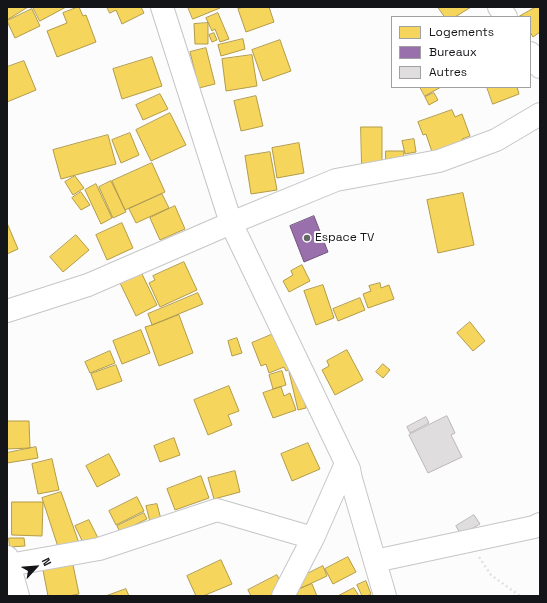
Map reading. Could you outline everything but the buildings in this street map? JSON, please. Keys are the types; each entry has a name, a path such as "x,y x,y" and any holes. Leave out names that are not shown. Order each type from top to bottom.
{"street":[{"path":"162,7 231,223 349,469 385,596"},
{"path":"499,7 505,16"},
{"path":"531,54 540,67"},
{"path":"7,311 88,285 231,223 336,180 439,161 496,140 540,114"},
{"path":"283,596 313,538 344,468 347,466"},
{"path":"18,596 8,561 99,549 217,510 313,538"},
{"path":"375,561 534,527 540,524"}],"path":[{"path":"467,541 491,575 520,596"}],"place":[{"name":"Espace TV","path":"307,238"}]}
